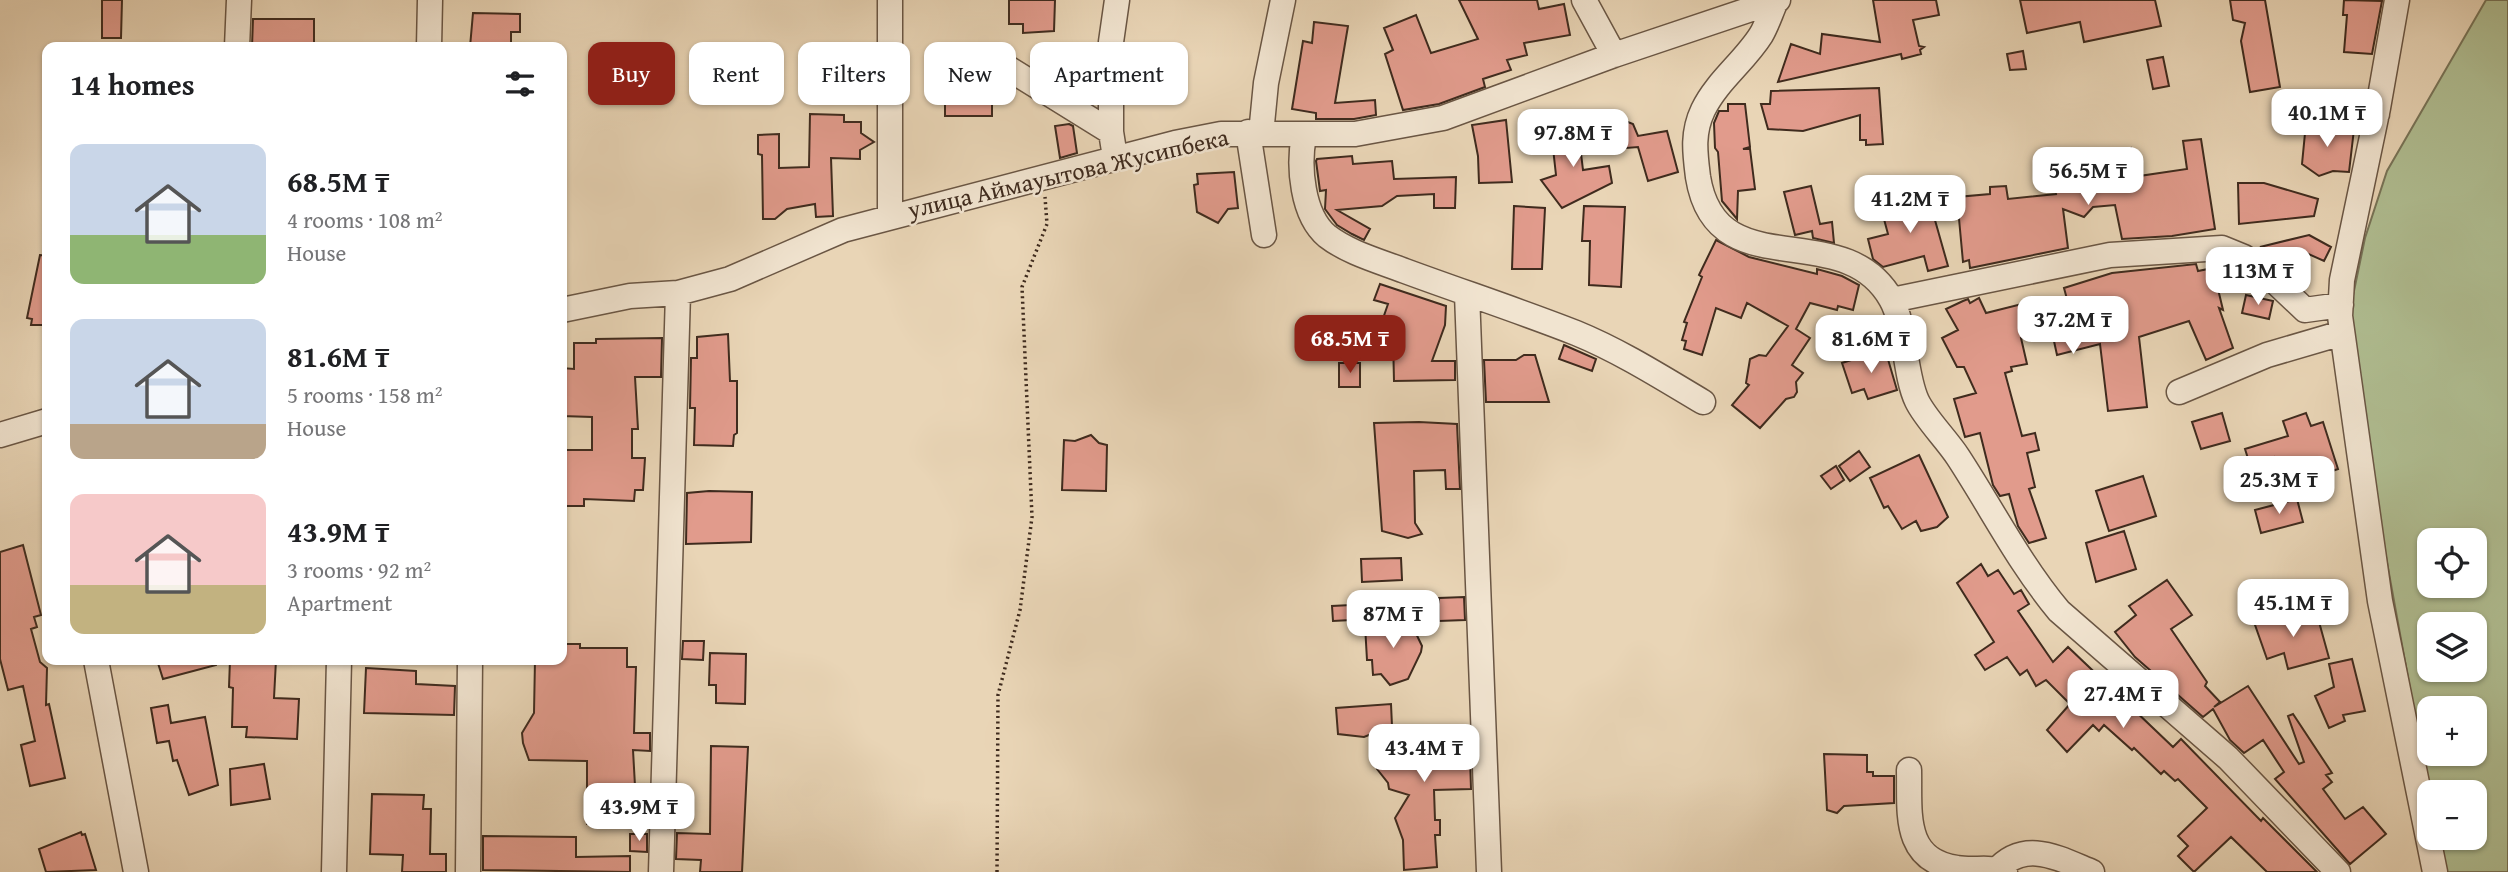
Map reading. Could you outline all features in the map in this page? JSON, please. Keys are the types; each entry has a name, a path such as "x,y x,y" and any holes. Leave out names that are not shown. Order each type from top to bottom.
{"street":[{"path":"237,42 239,0"},
{"path":"429,42 430,0"},
{"path":"890,0 890,216"},
{"path":"1115,158 1111,132 1111,42 1116,0"},
{"path":"1264,235 1254,133 1283,0"},
{"path":"1584,0 1614,55"},
{"path":"2397,0 2377,114 2342,281 2342,333 2380,601 2435,872"},
{"path":"1777,1 1761,35 1723,79 1702,111 1693,142 1700,187 1709,214 1718,226 1734,236 1779,248 1817,252 1848,260 1869,273 1892,300 1917,402 1958,458 2035,583 2059,611 2228,758 2338,872"},
{"name":"улица Аймауытова Жусипбека","path":"567,309 631,296 678,293 730,279 843,230 890,216 1115,158 1221,134 1355,134 1443,118 1614,55 1777,1"},
{"path":"1016,73 1111,132"},
{"path":"2336,114 2377,114"},
{"path":"1304,136 1300,152 1304,191 1314,222 1328,236 1362,255 1576,333 1619,353 1703,402"},
{"path":"1892,300 2110,255 2222,247 2244,257 2268,275 2305,310 2341,305"},
{"path":"661,872 678,293"},
{"path":"1467,294 1489,872"},
{"path":"2179,392 2267,355 2342,333"},
{"path":"0,435 42,422"},
{"path":"97,665 136,872"},
{"path":"334,872 339,665"},
{"path":"468,872 470,665"},
{"path":"1909,770 1911,835 1922,851 1938,864 1957,869 1999,871 2015,855 2034,851 2092,872"}],"path":[{"path":"996,872 998,695 1020,610 1032,517 1022,287 1047,224 1047,202 1040,179"}],"green space":[{"path":"2486,0 2508,0 2508,872 2442,872 2437,850 2487,850 2487,780 2427,780 2424,766 2487,766 2487,696 2417,696 2417,727 2376,502 2349,315 2365,238 2387,171"}],"building":[{"path":"102,0 122,0 121,38 102,38"},
{"path":"1009,0 1055,0 1054,31 1023,33 1023,24 1009,24"},
{"path":"1459,0 1537,0 1539,9 1564,4 1570,35 1524,43 1527,55 1507,60 1511,70 1483,79 1485,87 1439,104 1403,110 1385,54 1393,50 1384,28 1416,15 1431,53 1478,39"},
{"path":"1873,0 1936,0 1939,15 1913,20 1919,46 1924,47 1920,50 1921,54 1902,59 1901,54 1778,82 1791,44 1820,54 1822,34 1880,42"},
{"path":"2020,0 2155,0 2161,26 2084,42 2080,22 2027,33"},
{"path":"2230,0 2265,0 2280,87 2250,92 2241,41 2245,23 2233,20"},
{"path":"2344,0 2382,1 2372,54 2344,52 2347,15 2343,15"},
{"path":"473,13 520,14 520,32 511,32 511,42 470,42"},
{"path":"253,19 314,19 314,42 252,42"},
{"path":"1314,22 1348,26 1335,103 1375,100 1376,115 1354,119 1316,119 1316,113 1292,109 1303,41 1312,43"},
{"path":"2023,51 2026,69 2010,70 2007,54"},
{"path":"2163,57 2169,86 2153,89 2147,60"},
{"path":"1879,88 1883,144 1866,145 1866,140 1860,140 1860,115 1803,131 1768,129 1761,104 1770,104 1771,91"},
{"path":"1728,104 1745,104 1750,147 1743,149 1750,149 1755,189 1738,191 1737,219 1722,201 1718,152 1715,148 1714,123 1719,111 1728,111"},
{"path":"945,105 992,105 992,116 945,116"},
{"path":"810,114 844,115 844,122 861,122 861,133 874,142 860,150 860,159 831,158 833,216 816,217 815,204 787,209 775,219 763,219 762,155 758,154 758,135 779,134 779,168 809,167"},
{"path":"1574,114 1576,145 1580,145 1583,170 1609,166 1612,183 1562,208 1541,180 1556,175 1553,148 1561,147 1558,115"},
{"path":"1615,117 1633,124 1638,136 1667,131 1678,172 1648,181 1638,147 1614,149 1611,125"},
{"path":"1506,120 1512,182 1479,183 1478,156 1472,125"},
{"path":"2306,123 2354,129 2349,172 2333,171 2319,176 2302,164"},
{"path":"1055,126 1073,126 1077,153 1060,158"},
{"path":"2201,139 2215,229 2172,236 2122,239 2115,205 2093,207 2084,217 2063,209 2068,248 1970,268 1969,260 1963,262 1957,197 1990,194 1990,187 2006,186 2008,199 2056,194 2051,169 2107,160 2106,152 2131,148 2134,170 2138,170 2139,176 2187,169 2183,141"},
{"path":"1352,156 1353,164 1392,161 1394,179 1456,177 1455,208 1434,208 1434,194 1397,196 1382,206 1337,210 1370,229 1364,240 1352,234 1337,225 1325,209 1326,190 1320,191 1316,161"},
{"path":"1234,172 1238,208 1228,209 1218,223 1197,212 1194,185 1198,184 1197,174"},
{"path":"2238,183 2264,183 2318,199 2314,216 2239,224"},
{"path":"1811,186 1820,224 1832,222 1834,243 1813,238 1812,231 1795,235 1784,192"},
{"path":"1927,192 1948,266 1928,271 1924,256 1883,267 1873,259 1868,239 1888,234 1881,208 1912,200 1911,197"},
{"path":"1514,206 1545,208 1542,269 1512,269"},
{"path":"1584,206 1625,207 1621,287 1589,285 1590,241 1582,241"},
{"path":"2309,235 2331,247 2324,261 2304,252 2303,257 2260,247"},
{"path":"1716,240 1749,257 1817,274 1817,269 1842,276 1859,285 1853,310 1838,306 1837,310 1810,303 1796,329 1810,338 1792,365 1803,373 1796,382 1797,392 1794,397 1786,399 1760,428 1732,405 1749,385 1746,383 1750,359 1759,355 1766,356 1788,326 1747,303 1741,318 1716,308 1702,355 1684,349 1686,341 1682,340 1687,323 1684,322 1702,277 1699,275"},
{"path":"42,255 42,325 31,325 32,319 27,318"},
{"path":"2196,264 2198,271 2213,268 2223,310 2219,308 2233,348 2206,360 2189,321 2139,337 2147,407 2108,411 2100,344 2057,355 2052,332 2021,338 2027,364 2011,367 2012,371 2005,373 2022,436 2035,433 2039,450 2027,453 2035,487 2029,489 2046,538 2029,543 2018,526 2009,494 2000,496 1993,485 1980,433 1965,437 1954,399 1976,393 1964,367 1957,367 1942,338 1958,330 1946,309 1968,299 1970,303 1979,298 1986,313 2046,298 2068,303 2064,288 2112,273"},
{"path":"1380,284 1446,306 1445,325 1432,361 1455,361 1455,380 1394,381 1393,338 1378,333 1388,304 1374,300"},
{"path":"2246,295 2273,301 2269,319 2242,313"},
{"path":"728,334 730,381 737,381 737,433 734,435 733,446 694,445 695,408 690,408 691,358 697,358 697,337"},
{"path":"662,338 661,377 635,377 638,429 632,429 632,458 645,458 643,490 635,490 634,501 584,499 584,506 567,506 567,450 592,450 592,417 567,416 567,368 574,369 574,343 596,343 596,339"},
{"path":"1564,345 1596,359 1592,371 1559,359"},
{"path":"1885,349 1897,390 1868,399 1864,389 1852,393 1842,363"},
{"path":"1524,355 1535,355 1549,402 1486,402 1484,360 1516,360"},
{"path":"1339,363 1360,363 1360,387 1339,387"},
{"path":"2222,413 2230,441 2201,449 2192,422"},
{"path":"2306,413 2311,426 2323,422 2338,469 2284,487 2274,457 2250,465 2245,449 2288,436 2283,421"},
{"path":"1374,423 1457,424 1460,489 1446,489 1445,470 1414,471 1415,523 1422,534 1408,538 1382,531"},
{"path":"1091,435 1099,443 1107,445 1106,491 1062,490 1064,440 1075,441"},
{"path":"1859,451 1870,467 1850,481 1839,466"},
{"path":"1919,455 1948,517 1937,527 1921,531 1916,521 1902,529 1888,506 1884,508 1870,478"},
{"path":"1836,466 1844,480 1831,489 1821,476"},
{"path":"2143,476 2156,516 2109,531 2096,491"},
{"path":"752,492 751,542 686,544 687,493"},
{"path":"2297,499 2303,522 2261,533 2255,510"},
{"path":"2124,531 2136,569 2096,582 2086,543"},
{"path":"23,545 41,615 34,617 37,627 31,629 40,662 47,668 46,705 49,704 65,778 30,786 21,745 35,741 23,686 8,690 0,659 0,552"},
{"path":"1401,558 1402,580 1362,582 1361,559"},
{"path":"1981,564 1988,576 1998,570 2014,594 2021,590 2029,604 2018,611 2053,662 2068,647 2173,747 2181,739 2261,821 2263,818 2317,872 2267,872 2231,837 2194,872 2178,856 2188,846 2178,836 2207,808 2178,779 2175,781 2164,771 2161,774 2134,748 2132,750 2104,725 2099,731 2093,725 2067,752 2047,730 2070,704 2046,680 2036,686 2027,670 2020,675 2007,657 1985,670 1975,655 1994,642 1957,583"},
{"path":"2167,580 2192,615 2171,629 2207,682 2205,686 2220,702 2214,707 2248,686 2299,764 2304,762 2288,716 2293,714 2332,773 2326,775 2332,782 2323,789 2345,819 2363,807 2386,834 2350,864 2275,779 2284,772 2263,740 2244,753 2230,740 2213,709 2203,717 2178,695 2165,677 2159,678 2135,657 2115,632 2136,615 2129,606"},
{"path":"1464,597 1465,620 1439,621 1439,598"},
{"path":"1351,605 1351,620 1333,621 1332,606"},
{"path":"2316,611 2329,658 2288,669 2284,653 2267,659 2254,622 2273,615 2275,623"},
{"path":"1410,621 1422,646 1421,652 1408,679 1390,685 1381,674 1373,675 1372,660 1367,660 1365,625"},
{"path":"683,641 704,641 703,660 682,659"},
{"path":"567,644 580,644 580,648 627,648 627,667 636,667 634,733 650,733 650,751 633,750 636,804 627,810 627,824 587,824 587,761 529,760 522,733 534,713 535,665 567,665"},
{"path":"710,653 746,654 745,704 716,703 716,685 709,685"},
{"path":"2352,659 2365,711 2343,715 2345,721 2329,728 2315,696 2334,687 2329,664"},
{"path":"159,665 216,665 163,679"},
{"path":"230,665 276,665 274,698 299,699 297,739 246,737 247,727 232,727 233,688 229,687"},
{"path":"366,668 416,671 416,684 455,686 454,715 364,713"},
{"path":"1391,704 1392,726 1364,737 1338,734 1336,708"},
{"path":"168,705 171,723 205,717 218,785 189,795 177,760 173,761 169,741 157,743 151,708"},
{"path":"1469,727 1471,789 1434,790 1435,820 1440,820 1440,835 1435,835 1437,867 1404,870 1403,840 1395,818 1409,795 1389,789 1388,783 1377,769 1385,756 1385,733"},
{"path":"711,746 748,747 742,872 700,872 701,860 676,859 677,833 710,834"},
{"path":"1824,754 1867,755 1867,772 1873,772 1873,776 1894,776 1894,803 1844,806 1837,813 1827,810"},
{"path":"264,764 270,799 231,805 230,769"},
{"path":"372,794 424,795 423,809 431,809 430,854 446,854 446,872 402,872 403,855 370,854"},
{"path":"81,832 82,835 85,834 96,870 46,872 39,849"},
{"path":"630,834 647,834 647,852 630,851"},
{"path":"483,836 576,837 576,857 630,856 630,872 483,870"}]}
